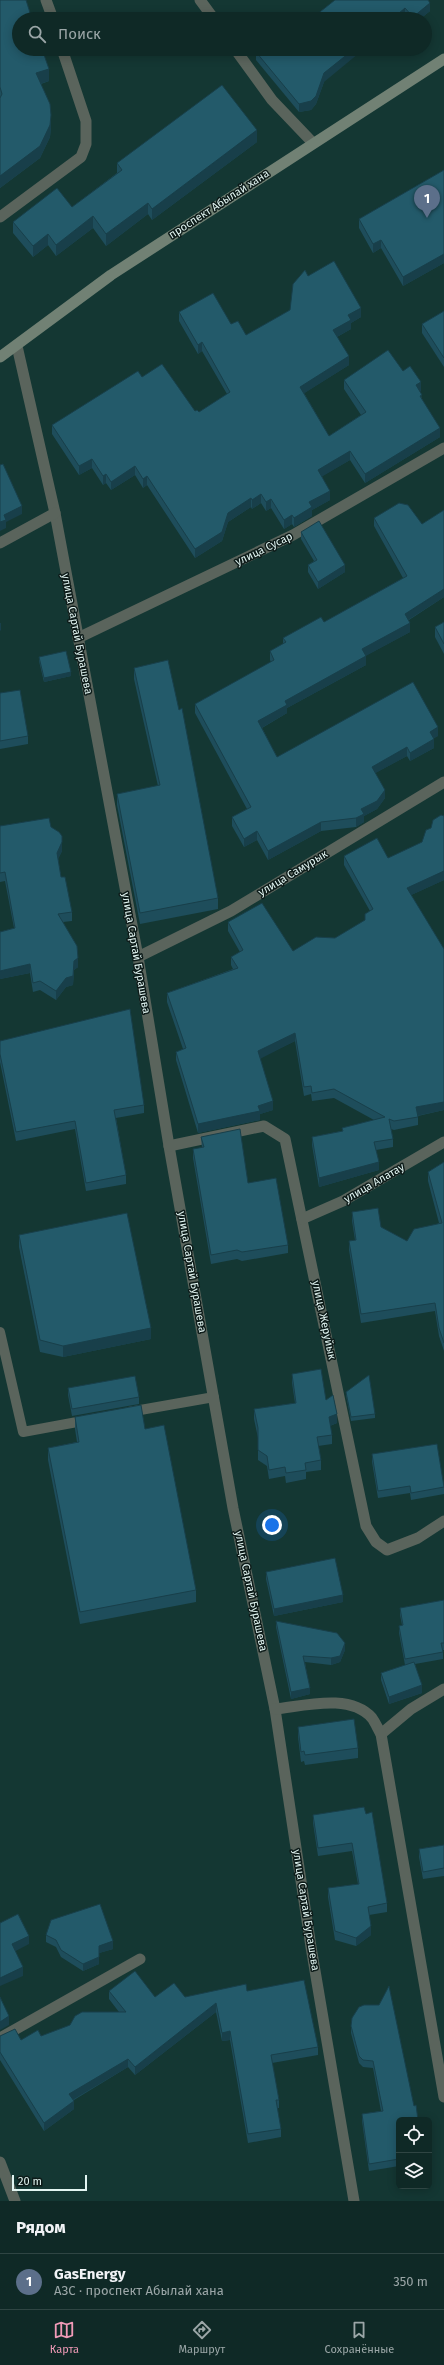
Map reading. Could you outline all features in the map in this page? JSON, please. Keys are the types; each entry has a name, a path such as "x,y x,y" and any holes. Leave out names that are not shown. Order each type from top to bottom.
{"main road":[{"name":"проспект Абылай хана","path":"0,357 17,346 111,275 444,59"}],"street":[{"path":"46,0 50,12"},
{"path":"200,0 209,12"},
{"path":"0,217 81,157 86,144 86,121 64,56"},
{"path":"240,56 272,100 313,144"},
{"name":"улица Сартай Бурашева","path":"17,346 55,513 138,957 169,1146 233,1508 275,1709 311,1947 354,2201"},
{"name":"улица Сусар","path":"78,638 293,535 444,448"},
{"path":"0,543 55,513"},
{"name":"улица Самурык","path":"138,957 231,911 444,782"},
{"name":"улица Жеруйык","path":"169,1146 264,1126 280,1134 285,1139 366,1526 376,1542 387,1550 418,1538 444,1521"},
{"name":"улица Алатау","path":"302,1219 343,1201 444,1142"},
{"path":"381,1734 411,1709 444,1689"},
{"path":"275,1709 335,1703 355,1706 371,1717 381,1734 444,2097"},
{"path":"0,2038 140,1959"},
{"path":"0,2162 15,2201"}],"lane":[{"path":"0,1332 24,1432 100,1418"},
{"path":"122,1414 214,1397"}],"building":[{"path":"0,0 26,0 30,12 12,12 12,56 44,56 49,69 36,73 50,104 50,125 40,146 0,176 0,98 2,94 0,87"},
{"path":"335,0 428,0 430,3 419,12 409,12 405,8 400,12 320,12"},
{"path":"259,56 345,56 324,73 316,96 311,101 299,104"},
{"path":"222,85 257,130 152,209 148,203 106,234 93,216 56,245 48,234 33,246 13,222 57,188 72,207 122,170 117,163"},
{"path":"444,170 444,254 403,277 381,240 373,244 359,219"},
{"path":"334,261 361,308 348,315 351,320 333,330 349,356 300,387 329,436 366,412 344,380 388,350 403,371 410,366 421,382 416,385 422,395 420,396 440,428 365,474 350,451 318,470 330,491 309,502 312,507 294,518 292,515 284,520 271,499 266,502 261,494 252,500 251,498 228,513 222,532 195,549 147,476 143,479 135,466 111,482 106,474 103,476 92,459 79,466 52,425 138,371 142,377 162,364 195,411 197,410 199,412 230,392 202,342 198,345 179,312 213,293 231,324 238,321 246,335 290,310 293,284 305,270 308,276"},
{"path":"444,311 444,358 422,324"},
{"path":"3,464 22,506 4,515 6,520 0,522 0,465"},
{"path":"399,503 408,505 422,524 444,510 444,589 405,614 410,623 362,649 366,656 285,701 287,705 258,721 277,757 413,682 438,727 430,732 434,739 410,753 407,747 372,767 385,790 377,801 361,809 364,814 356,818 321,822 268,851 257,831 244,839 232,817 251,807 195,704 274,660 270,651 286,642 283,638 321,617 324,622 407,576 374,518"},
{"path":"319,521 345,565 318,582 308,565 317,560 301,532"},
{"path":"444,622 444,644 435,627"},
{"path":"66,651 71,672 44,678 39,657"},
{"path":"168,660 179,710 182,708 218,898 140,913 117,794 160,785 134,668"},
{"path":"20,690 28,736 0,741 0,693"},
{"path":"441,815 444,816 444,871 407,888 444,949 444,1102 416,1107 418,1117 394,1121 389,1119 393,1139 374,1142 379,1162 319,1178 312,1137 343,1131 342,1128 385,1117 334,1089 312,1093 311,1086 304,1087 295,1033 258,1051 273,1101 258,1106 260,1111 198,1124 176,1052 186,1048 167,993 238,968 231,957 243,950 228,922 262,903 293,951 316,937 335,938 365,920 365,914 373,909 344,856 377,838 388,858 422,842 426,830 431,828 433,820"},
{"path":"49,818 51,827 62,836 62,842 57,853 61,877 65,877 72,912 58,914 77,946 78,958 74,961 73,976 66,978 56,991 40,981 33,983 30,964 0,971 0,932 15,928 5,872 0,873 0,826"},
{"path":"130,1009 144,1105 114,1110 126,1175 86,1183 75,1121 16,1132 0,1054 0,1041"},
{"path":"240,1129 248,1183 276,1178 288,1245 242,1252 237,1250 211,1255 193,1149 204,1147 201,1137"},
{"path":"444,1162 444,1343 439,1328 435,1303 361,1314 349,1241 356,1240 352,1212 378,1208 381,1227 407,1241 414,1229 442,1223 428,1172"},
{"path":"127,1213 151,1328 63,1346 40,1340 19,1235"},
{"path":"321,1369 326,1400 333,1395 337,1414 329,1417 332,1435 317,1437 321,1460 305,1463 306,1470 286,1473 285,1467 269,1470 267,1456 258,1450 258,1428 254,1409 296,1403 292,1374"},
{"path":"369,1375 375,1414 351,1417 346,1392"},
{"path":"135,1376 139,1397 72,1409 68,1388"},
{"path":"141,1405 145,1429 164,1425 196,1590 80,1612 48,1448 79,1442 75,1417"},
{"path":"437,1444 444,1487 411,1493 410,1486 378,1491 372,1454"},
{"path":"335,1558 343,1595 274,1609 266,1572"},
{"path":"444,1600 444,1643 441,1643 443,1652 405,1659 399,1626 403,1625 400,1608"},
{"path":"276,1621 337,1633 345,1643 340,1656 331,1658 303,1656 310,1688 291,1692"},
{"path":"414,1662 422,1685 389,1697 381,1673"},
{"path":"354,1719 358,1748 305,1755 304,1751 301,1752 298,1727"},
{"path":"364,1807 366,1814 372,1812 387,1903 368,1907 371,1926 356,1938 335,1931 328,1888 359,1884 352,1843 318,1848 313,1815"},
{"path":"444,1845 444,1868 423,1872 419,1849"},
{"path":"100,1904 113,1941 99,1946 99,1957 83,1964 61,1950 56,1940 46,1935 51,1920"},
{"path":"18,1914 29,1936 12,1944 23,1967 0,1978 0,1923"},
{"path":"135,1971 155,1997 174,1983 185,1997 246,1984 247,1991 304,1980 318,2047 271,2055 279,2100 276,2100 281,2129 248,2134 230,2031 222,2033 216,2003 135,2067 128,2059 69,2094 74,2101 44,2123 0,2052 0,2036 15,2029 21,2040 38,2030 41,2036 70,2025 75,2016 82,2012 126,2012 109,1991"},
{"path":"389,1986 418,2117 396,2117 396,2160 369,2164 362,2114 383,2111 373,2061 363,2060 359,2056 351,2026 352,2018 359,2007 364,2005 379,2005"},
{"path":"0,1997 9,2016 0,2022"}],"place":[{"name":"GasEnergy","path":"427,218"}]}
